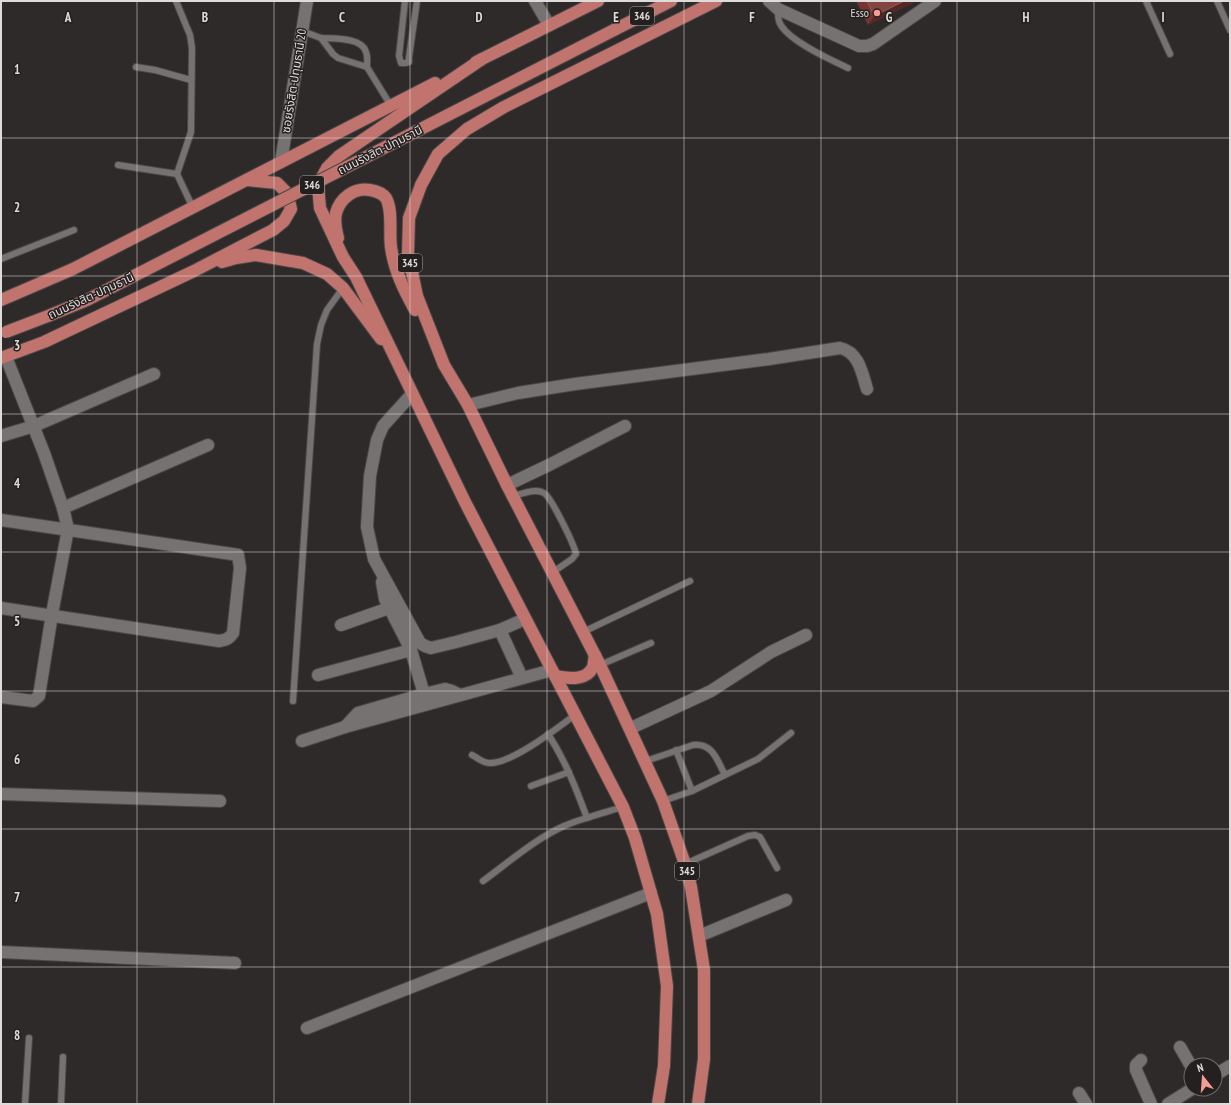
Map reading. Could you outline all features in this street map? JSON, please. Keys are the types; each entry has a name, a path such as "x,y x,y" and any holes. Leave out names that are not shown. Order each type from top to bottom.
{"main road":[{"path":"1,300 73,269 598,1"},
{"name":"ถนนรังสิต-ปทุมธานี","path":"4,332 87,300 671,1"},
{"name":"345","path":"698,1104 704,1059 704,970 691,888 685,864 663,800 631,728 598,660 507,485 468,405 444,365 417,296 408,253 409,218 421,185 438,154 467,129 504,107 716,1"},
{"path":"356,277 343,257 320,208 318,185 327,168 340,156 482,59"},
{"path":"4,357 44,342 194,271 273,230 284,221 291,209 287,193 277,183 247,180"},
{"path":"444,365 399,279 390,246 388,207 386,198 378,191 364,188 350,193 342,202 336,213 336,229 341,247 465,502 623,808 635,838 657,914 667,986 664,1066 658,1104"},
{"path":"194,271 236,258 256,255 303,263 327,274 343,288 372,329 393,354"},
{"path":"554,673 572,679 580,677 587,674 598,660"}],"street":[{"name":"ซอยรังสิต-ปทุมธานี 20","path":"281,162 307,1"},
{"path":"535,1 549,26"},
{"path":"774,5 854,44 859,46 867,46 874,44 935,1"},
{"path":"468,405 518,393 576,384 840,348 848,350 854,356 867,388"},
{"path":"1,697 33,702 39,696 52,614 68,529 63,508 34,426 4,357"},
{"path":"1,436 34,426 154,374"},
{"path":"412,394 383,426 377,440 370,476 367,527 374,559 420,643 425,646 431,648 456,642 500,630 525,620"},
{"path":"507,485 625,426"},
{"path":"63,508 208,444"},
{"path":"1,520 238,555 240,568 233,633 230,638 226,640 52,614 1,608"},
{"path":"382,574 383,589 389,608 411,650 424,694"},
{"path":"341,626 389,608"},
{"path":"500,630 522,678"},
{"path":"631,728 711,691 771,652 806,636"},
{"path":"318,675 411,650"},
{"path":"302,741 345,727 522,678 554,673"},
{"path":"345,727 358,713 424,694 445,689 460,695"},
{"path":"1,794 220,801"},
{"path":"307,1028 651,893"},
{"path":"699,936 786,900"},
{"path":"1,952 235,963"},
{"path":"1180,1047 1186,1057"},
{"path":"1141,1060 1136,1065 1136,1070 1139,1080 1151,1104"},
{"path":"1079,1093 1086,1104"},
{"path":"1168,1104 1183,1095"}],"lane":[{"path":"176,1 190,35 192,48 191,132 177,174 192,208"},
{"path":"405,1 399,56 401,63 408,62 417,1"},
{"path":"1146,1 1170,54"},
{"path":"1217,1 1230,30"},
{"path":"774,5 779,22 784,29 799,43 848,68"},
{"path":"302,31 321,38 356,41 363,46 366,50 367,67 391,106"},
{"path":"321,38 333,54 338,58 367,67"},
{"path":"136,67 155,70 191,80"},
{"path":"118,165 177,174"},
{"path":"1,255 1,259 74,230"},
{"path":"293,701 317,344 321,325 327,310 343,288"},
{"path":"513,496 535,491 543,493 548,497 566,530 576,554 572,559 553,572"},
{"path":"583,632 690,581"},
{"path":"598,660 650,643"},
{"path":"472,755 486,763 502,760 523,751 575,715"},
{"path":"663,800 692,791 758,759 791,733"},
{"path":"548,734 559,751 569,772 587,818"},
{"path":"646,761 676,750 701,744 706,746 713,754 725,775"},
{"path":"676,750 692,791"},
{"path":"532,786 569,772"},
{"path":"483,881 547,835 565,826 587,818 623,808"},
{"path":"685,864 748,836 755,835 760,837 777,868"},
{"path":"25,1104 29,1038"},
{"path":"60,1104 63,1057"}],"building":[{"path":"867,1 904,1 874,16"}],"place":[{"name":"Esso","path":"877,13"}]}
